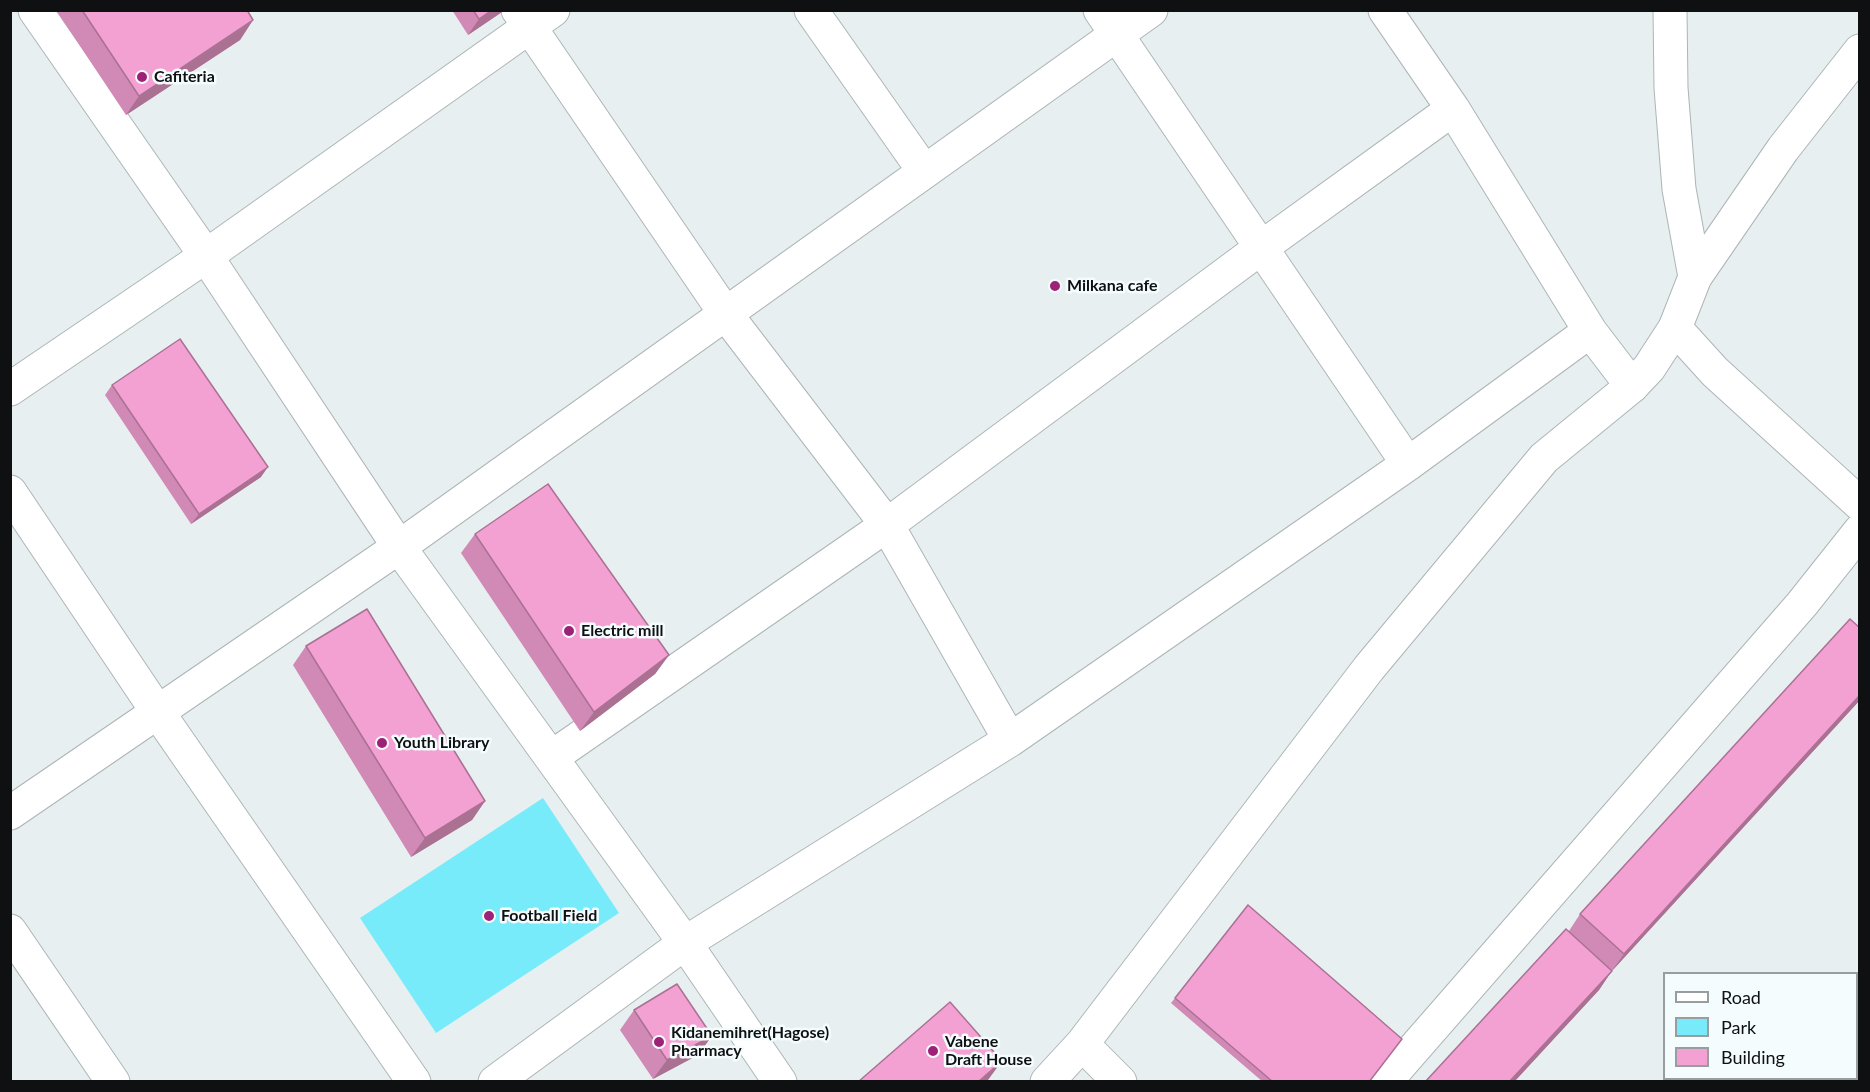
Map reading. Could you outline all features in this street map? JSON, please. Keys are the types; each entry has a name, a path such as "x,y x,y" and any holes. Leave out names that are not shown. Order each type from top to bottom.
{"street":[{"path":"35,10 206,256 399,547 685,943 780,1082"},
{"path":"811,10 924,171"},
{"path":"10,813 399,547 924,171 1108,23 1150,10"},
{"path":"1385,10 1453,109 1590,331 1632,386"},
{"path":"1670,10 1671,88 1679,189 1695,277"},
{"path":"10,389 206,256 534,16 725,313 887,525 1010,740"},
{"path":"1108,23 1408,464"},
{"path":"1047,1082 1082,1044 1369,668 1544,458 1632,386 1649,368 1675,328 1695,277 1783,149 1860,51"},
{"path":"552,757 887,525 1262,247 1453,109"},
{"path":"1675,328 1715,372 1860,504"},
{"path":"495,1082 685,943 1010,740 1408,464 1590,331"},
{"path":"10,492 157,711 414,1082"},
{"path":"1385,1082 1794,613 1860,531"},
{"path":"10,931 113,1082"},
{"path":"1082,1044 1120,1082"}],"green space":[{"name":"Football Field","path":"543,798 619,913 436,1033 360,918"}],"building":[{"name":"Cafiteria","path":"82,10 247,10 253,20 139,96"},
{"path":"473,10 492,10 479,19"},
{"path":"180,339 268,467 199,514 112,385"},
{"name":"Electric mill","path":"548,484 669,655 594,712 475,534"},
{"name":"Youth Library","path":"367,609 485,801 425,838 306,646"},
{"path":"1850,619 1860,628 1860,695 1624,954 1580,914"},
{"path":"1248,905 1402,1039 1369,1082 1273,1082 1175,998"},
{"path":"1566,929 1612,971 1509,1082 1425,1082"},
{"path":"677,984 712,1036 667,1060 634,1010"},
{"name":"Vabene Draft House","path":"950,1002 1002,1061 978,1082 858,1082"}],"place":[{"name":"Cafiteria","path":"142,77"},
{"name":"Milkana cafe","path":"1055,286"},
{"name":"Electric mill","path":"569,631"},
{"name":"Youth Library","path":"382,743"},
{"name":"Football Field","path":"489,916"},
{"name":"Kidanemihret(Hagose) Pharmacy","path":"659,1042"},
{"name":"Vabene Draft House","path":"933,1051"}]}
